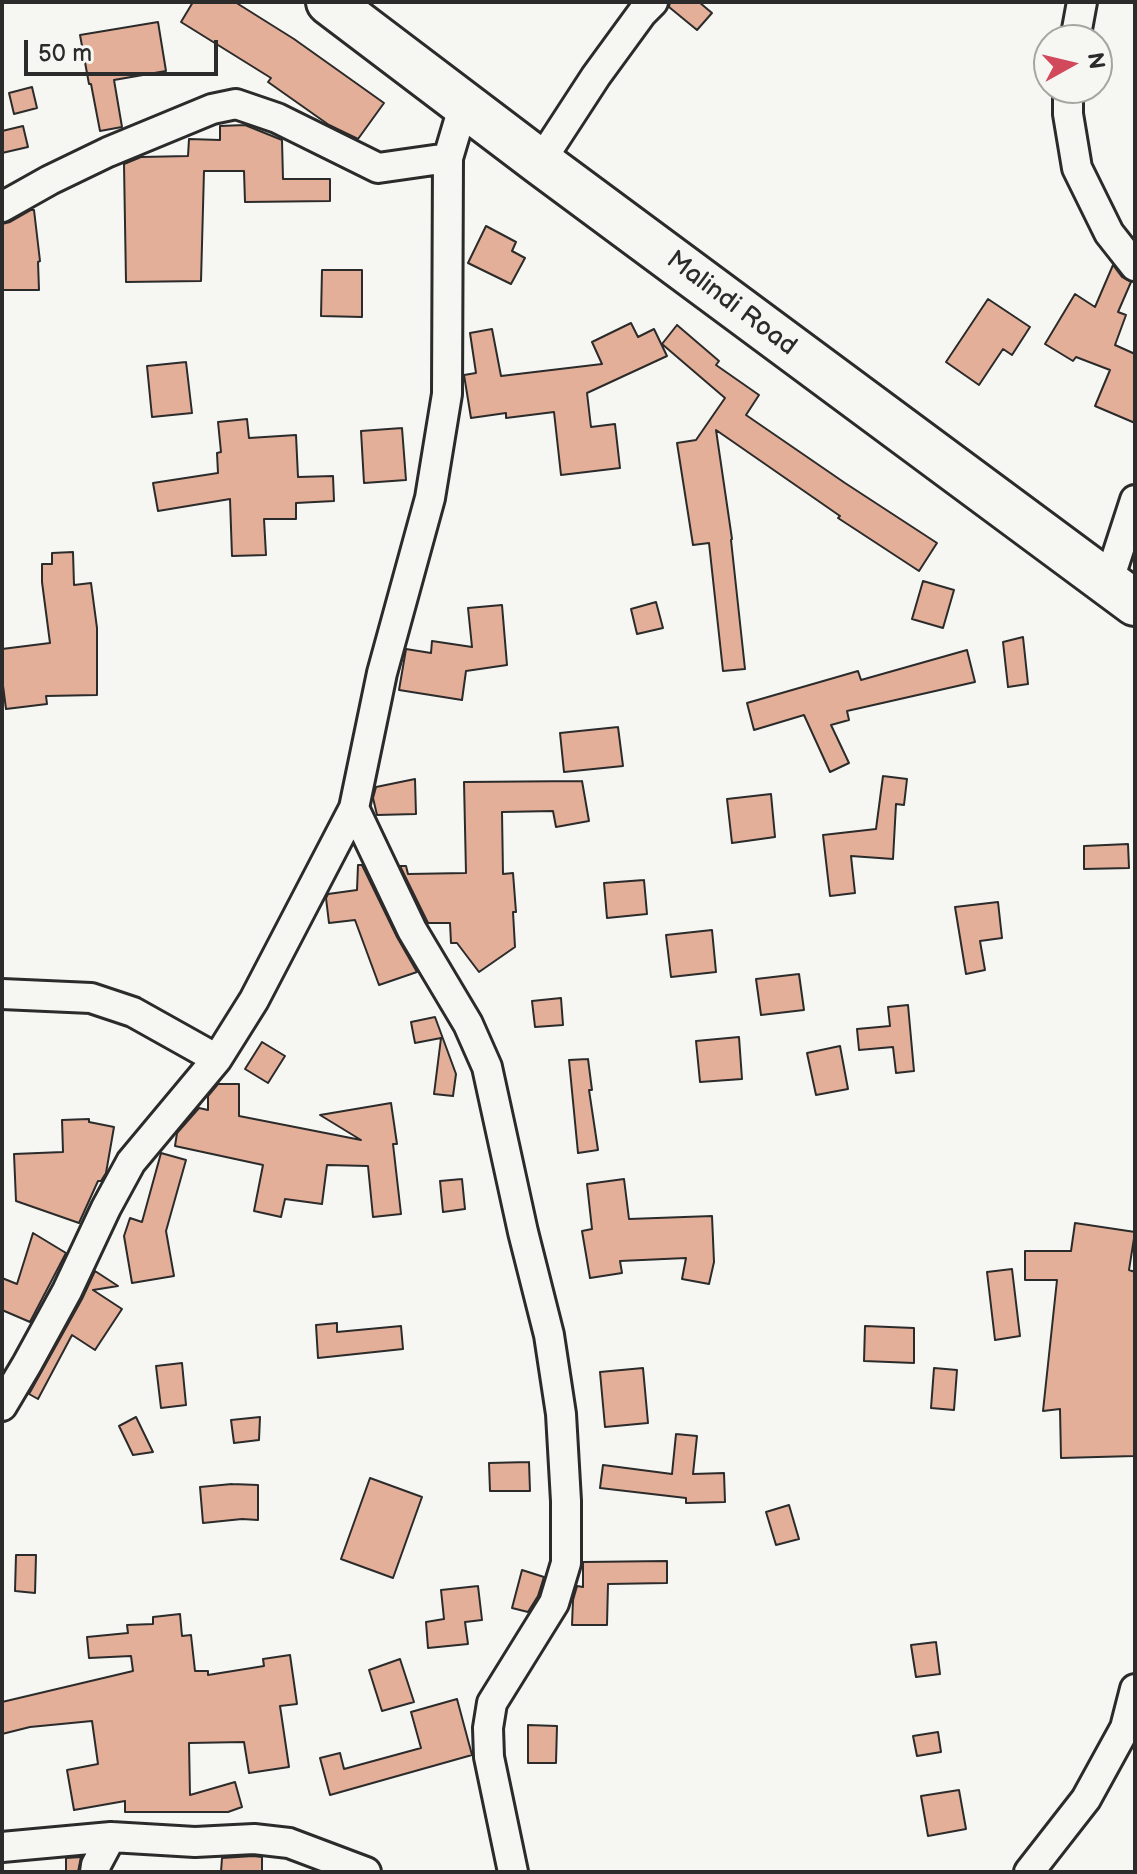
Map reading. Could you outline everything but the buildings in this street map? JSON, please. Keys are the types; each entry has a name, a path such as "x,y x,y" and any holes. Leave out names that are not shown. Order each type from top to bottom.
{"highway":[{"name":"Malindi Road","path":"329,2 1121,593"}],"street":[{"path":"540,162 596,76 653,2"},
{"path":"1078,24 1082,2"},
{"path":"2,207 121,146 212,109 236,104 277,118 378,168 448,158"},
{"path":"2,1406 67,1291 131,1162 217,1059 254,1000 354,808 382,673 430,498 447,394 448,158 464,104"},
{"path":"1068,104 1077,168 1109,233 1135,266"},
{"path":"1121,593 1135,500"},
{"path":"354,808 412,930 468,1024 487,1067 552,1351 561,1414 566,1563 554,1603 492,1703 488,1728 489,1757 513,1872"},
{"path":"2,994 91,998 133,1012 217,1059"},
{"path":"1029,1872 1086,1799 1125,1728 1135,1689"},
{"path":"2,1847 111,1837 195,1842 254,1839 289,1843 366,1872"},
{"path":"95,1872 111,1837"}]}
